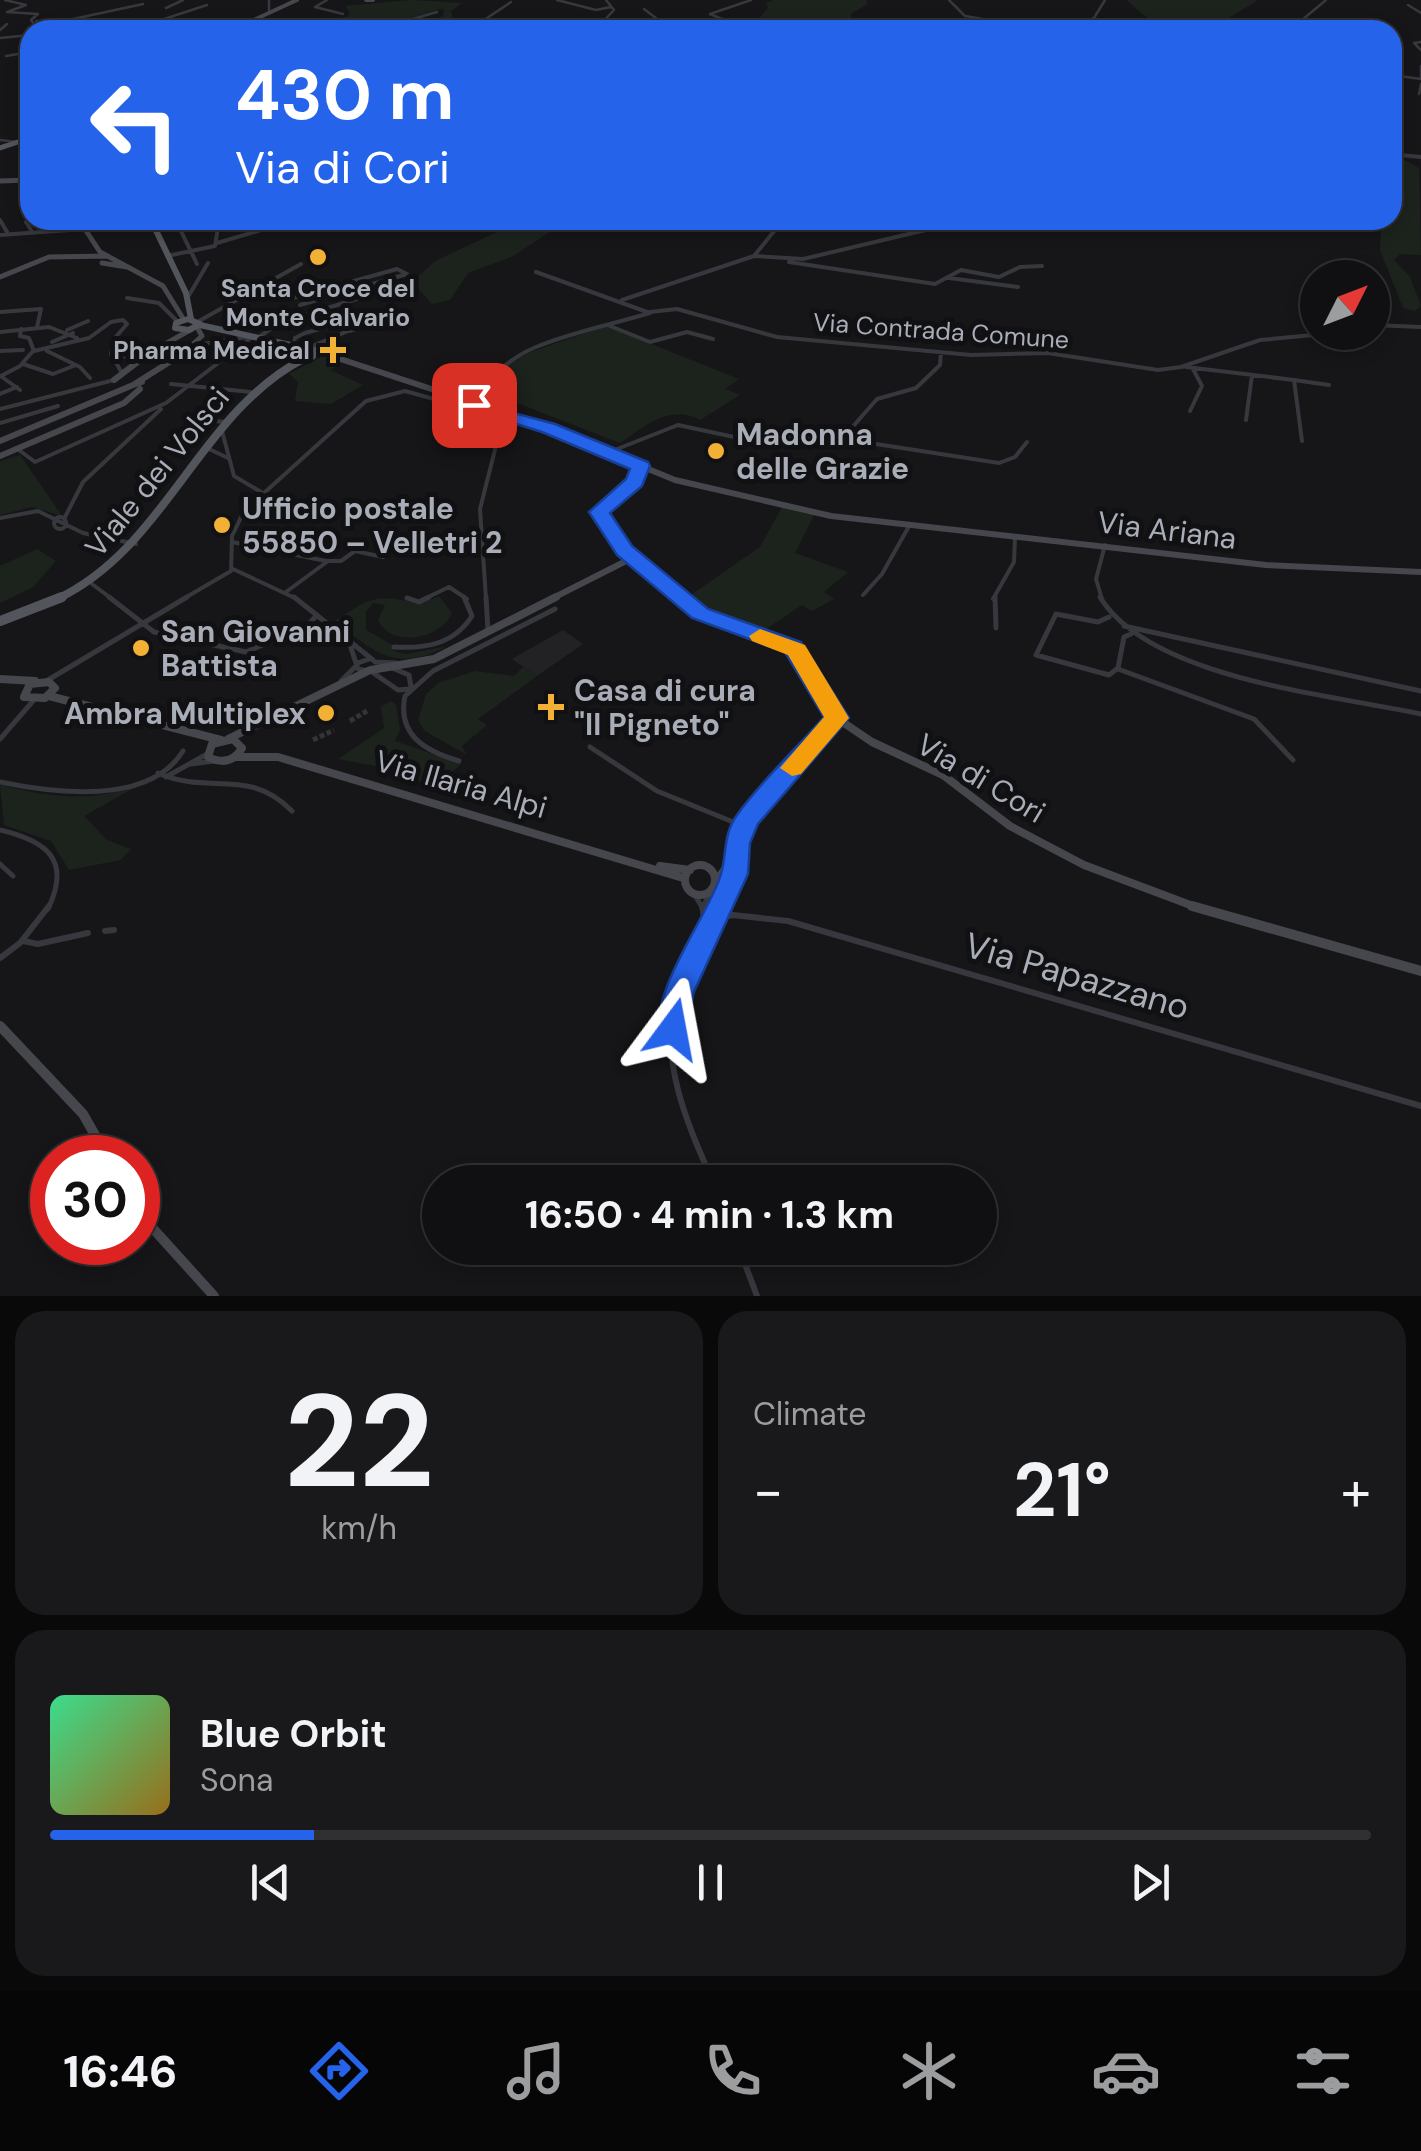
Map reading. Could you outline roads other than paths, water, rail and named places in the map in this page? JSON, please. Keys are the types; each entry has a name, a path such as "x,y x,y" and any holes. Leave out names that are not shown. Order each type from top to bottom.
{"main road":[{"path":"251,20 297,0"},
{"path":"0,148 20,141"},
{"path":"0,441 55,422 138,385 182,358 202,337 163,286 96,248 85,230"},
{"path":"156,230 188,298 189,322"},
{"path":"77,256 134,267"},
{"path":"0,277 48,257 108,256"},
{"path":"102,262 118,260"},
{"path":"114,380 189,322"},
{"path":"169,338 166,332 189,322 309,352"},
{"name":"Viale dei Volsci","path":"288,366 294,351"},
{"name":"Viale dei Volsci","path":"0,621 43,608 92,584 136,544 252,392 309,352"},
{"name":"Via Ariana","path":"309,352 500,412 682,482 838,518 1271,565 1421,572"},
{"path":"114,380 138,385"},
{"path":"0,456 124,403 138,385"},
{"name":"Via di Cori","path":"641,466 635,482 600,512 632,558 700,614 793,647 837,718 872,742 946,777 1002,822 1088,866 1204,912 1421,971"},
{"path":"235,757 242,741 371,666 434,659 632,558"},
{"path":"3,680 46,683 74,700"},
{"path":"3,680 28,699 49,696 74,700 225,739"},
{"path":"46,683 49,696"},
{"path":"28,699 27,687 46,683"},
{"path":"727,862 686,874 685,886 693,892 716,884 727,862 736,854 744,826 837,718"},
{"path":"196,734 209,755 225,739"},
{"name":"Via Ilaria Alpi","path":"225,739 242,741 260,754 686,874"},
{"name":"Via Ilaria Alpi","path":"209,755 260,754"},
{"path":"702,868 711,870 716,884"},
{"path":"0,1026 86,1118 95,1135"},
{"path":"160,1236 214,1296"}],"street":[{"path":"166,8 183,0"},
{"path":"258,9 268,11 268,0"},
{"path":"328,0 315,7 343,14"},
{"path":"556,0 596,10 611,7"},
{"path":"604,20 614,10 606,0"},
{"path":"724,20 710,14 751,0"},
{"path":"949,0 965,16 986,20"},
{"path":"1090,20 1105,0"},
{"path":"1302,20 1326,0"},
{"path":"3,1 26,5 7,12 38,13 31,20"},
{"path":"484,20 511,2"},
{"path":"78,14 142,4"},
{"path":"1408,4 1421,12"},
{"path":"156,20 185,15 208,5"},
{"path":"644,9 658,20"},
{"path":"65,20 86,11"},
{"path":"409,20 437,12"},
{"path":"0,30 7,24"},
{"path":"1421,36 1420,42 1414,43 1421,50"},
{"path":"6,56 20,54"},
{"path":"1419,94 1421,66"},
{"path":"0,140 17,142"},
{"path":"0,220 7,232"},
{"path":"0,235 66,230"},
{"path":"180,230 196,264"},
{"path":"217,243 218,230"},
{"path":"167,256 261,230"},
{"path":"754,256 775,230"},
{"path":"786,261 921,230"},
{"path":"624,302 625,297 754,256 934,284 961,270 999,277 1019,267 1042,266"},
{"path":"188,298 208,263"},
{"path":"128,298 131,302 158,303 189,322 301,264"},
{"path":"293,298 398,269 408,274 300,305"},
{"path":"536,272 650,312"},
{"path":"950,278 1018,287"},
{"path":"62,521 81,484 166,403 257,337 278,323 416,281"},
{"path":"184,287 198,284"},
{"path":"258,288 293,298 310,314"},
{"path":"0,312 42,309 37,327"},
{"name":"Via Contrada Comune","path":"650,312 677,309 774,336 941,352 1048,353 1155,370 1182,366 1260,340 1300,336"},
{"path":"454,399 482,388 503,365 534,348 650,312"},
{"path":"294,351 298,336 374,314 390,319 348,331 309,352"},
{"path":"0,351 56,345 88,321"},
{"path":"0,332 37,327 94,336 113,322 126,322 111,350 122,373"},
{"path":"340,323 348,331"},
{"path":"607,324 650,342 686,332 713,338"},
{"path":"1390,326 1421,327"},
{"path":"0,376 23,364 30,350 29,338 21,337 21,329"},
{"path":"196,345 257,337"},
{"path":"54,355 56,345"},
{"path":"47,351 76,365 90,378"},
{"path":"150,352 182,358"},
{"path":"842,439 877,399 920,385 941,364 941,352"},
{"path":"118,354 138,361"},
{"path":"23,364 55,374 76,365"},
{"path":"1182,366 1329,384"},
{"path":"1190,411 1202,386 1194,369"},
{"path":"1246,420 1246,406 1252,400 1252,375"},
{"path":"0,376 19,388 0,394"},
{"path":"0,410 114,380"},
{"path":"1294,380 1302,441"},
{"path":"171,384 252,392"},
{"path":"189,433 224,390"},
{"path":"233,570 232,542 238,520 261,492 292,470 364,403 394,392 480,412 500,412 480,509 486,632 468,624"},
{"path":"50,399 66,414"},
{"path":"19,450 28,461 35,462 166,403"},
{"path":"28,404 55,422"},
{"path":"0,422 58,406"},
{"path":"148,413 156,414"},
{"path":"18,419 30,430"},
{"path":"136,419 147,421"},
{"path":"200,420 229,422"},
{"path":"608,452 675,425 728,436 842,439 999,463 1016,457 1026,442"},
{"path":"222,432 234,477 261,492"},
{"path":"211,447 228,458"},
{"path":"211,447 226,448"},
{"path":"202,458 221,454"},
{"path":"0,518 32,510 136,544"},
{"path":"863,594 882,574 908,528"},
{"path":"996,628 992,600 1014,565 1015,538"},
{"path":"232,542 328,561"},
{"path":"1104,545 1095,586 1110,617 1134,634 1263,682 1421,714"},
{"path":"286,592 328,561 358,551 382,558"},
{"path":"233,570 286,592 345,637 397,690 410,688 442,667 555,609"},
{"path":"46,683 233,570"},
{"path":"92,584 159,634 248,652 301,629 317,615"},
{"path":"394,646 429,646 460,634 468,624 470,602 452,588 442,588 420,602 406,598"},
{"path":"487,610 509,620"},
{"path":"528,610 538,618"},
{"path":"1110,617 1097,622 1056,614 1035,653 1044,660 1100,675 1118,669 1254,720 1292,760"},
{"path":"1116,624 1421,692"},
{"path":"301,629 322,628 345,637 357,664"},
{"path":"460,634 466,642"},
{"path":"1118,669 1124,638 1134,634"},
{"path":"444,654 454,662"},
{"path":"434,659 442,667"},
{"path":"357,664 404,664"},
{"path":"357,664 371,666"},
{"path":"338,684 357,664"},
{"path":"389,667 408,673 410,688 402,709 409,736 430,751 460,761"},
{"path":"0,740 28,699"},
{"path":"590,747 662,794 744,826"},
{"path":"161,776 183,751"},
{"path":"0,782 85,796 161,776 209,755"},
{"path":"161,776 182,784 222,779 252,782 272,792 292,811"},
{"path":"0,830 40,842 54,857 58,871 50,908 24,941 0,958"},
{"path":"706,1165 680,1104 673,1029 678,995 735,874 736,854"},
{"path":"0,864 12,876"},
{"path":"703,906 716,884"},
{"path":"693,892 703,906 706,938"},
{"name":"Via Papazzano","path":"716,918 734,915 790,921 1421,1106"},
{"path":"24,941 38,944 88,933"},
{"path":"745,1265 757,1296"}],"tunnel":[{"path":"350,721 367,711"},
{"path":"313,740 334,730"}],"place":[{"name":"Santa Croce del Monte Calvario","path":"318,257"},
{"name":"Pharma Medical","path":"333,350"},
{"name":"Madonna delle Grazie","path":"716,451"},
{"name":"Ufficio postale 55850 – Velletri 2","path":"222,525"},
{"name":"San Giovanni Battista","path":"141,648"},
{"name":"Casa di cura \"Il Pigneto\"","path":"551,707"},
{"name":"Ambra Multiplex","path":"326,713"}]}
